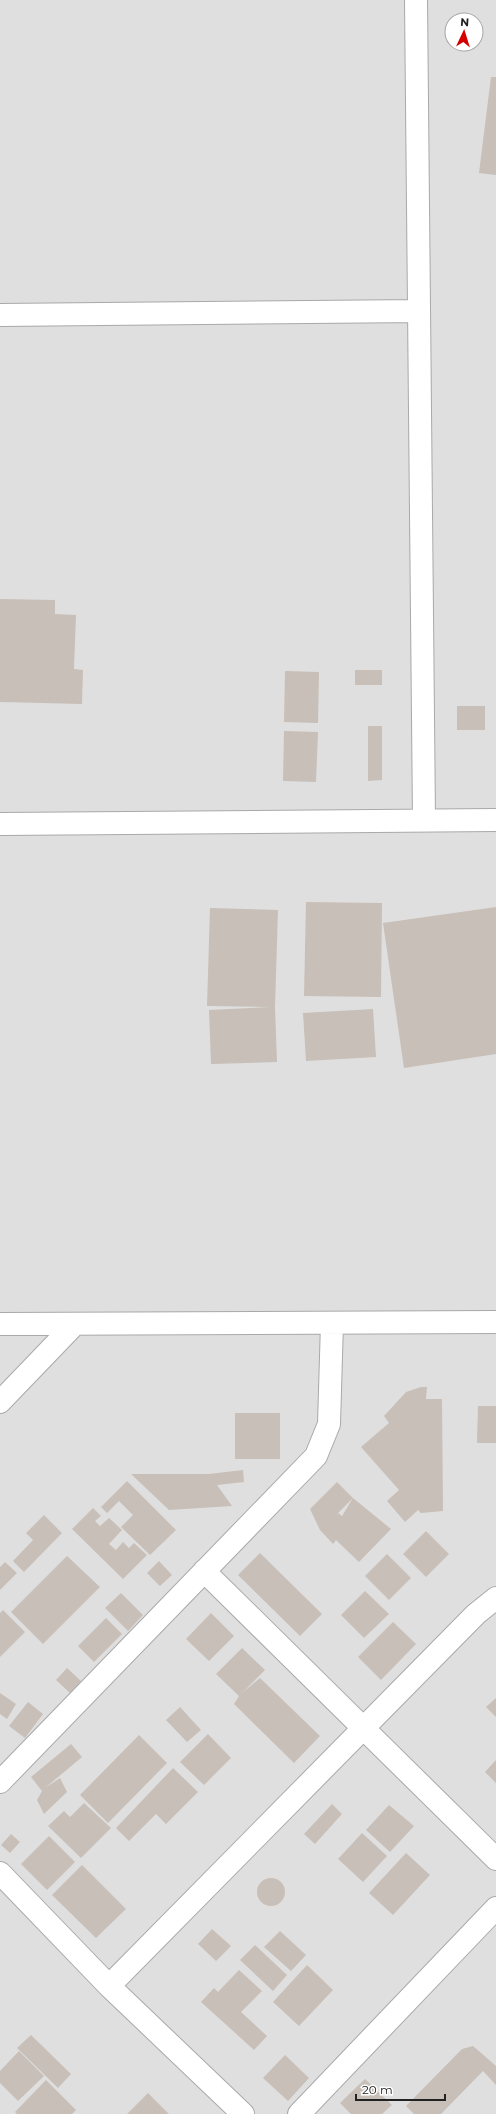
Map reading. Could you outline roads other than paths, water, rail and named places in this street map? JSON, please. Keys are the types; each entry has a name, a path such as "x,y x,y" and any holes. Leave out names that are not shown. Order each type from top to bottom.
{"street":[{"path":"416,0 424,820"},
{"path":"0,315 419,311"},
{"path":"0,824 496,820"},
{"path":"0,1324 496,1322"},
{"path":"0,1782 316,1456 329,1424 332,1323"},
{"path":"0,1402 75,1324"},
{"path":"204,1572 496,1859"},
{"path":"109,1986 476,1614 496,1598"},
{"path":"0,1873 109,1986 243,2114"},
{"path":"299,2114 496,1908"}]}
